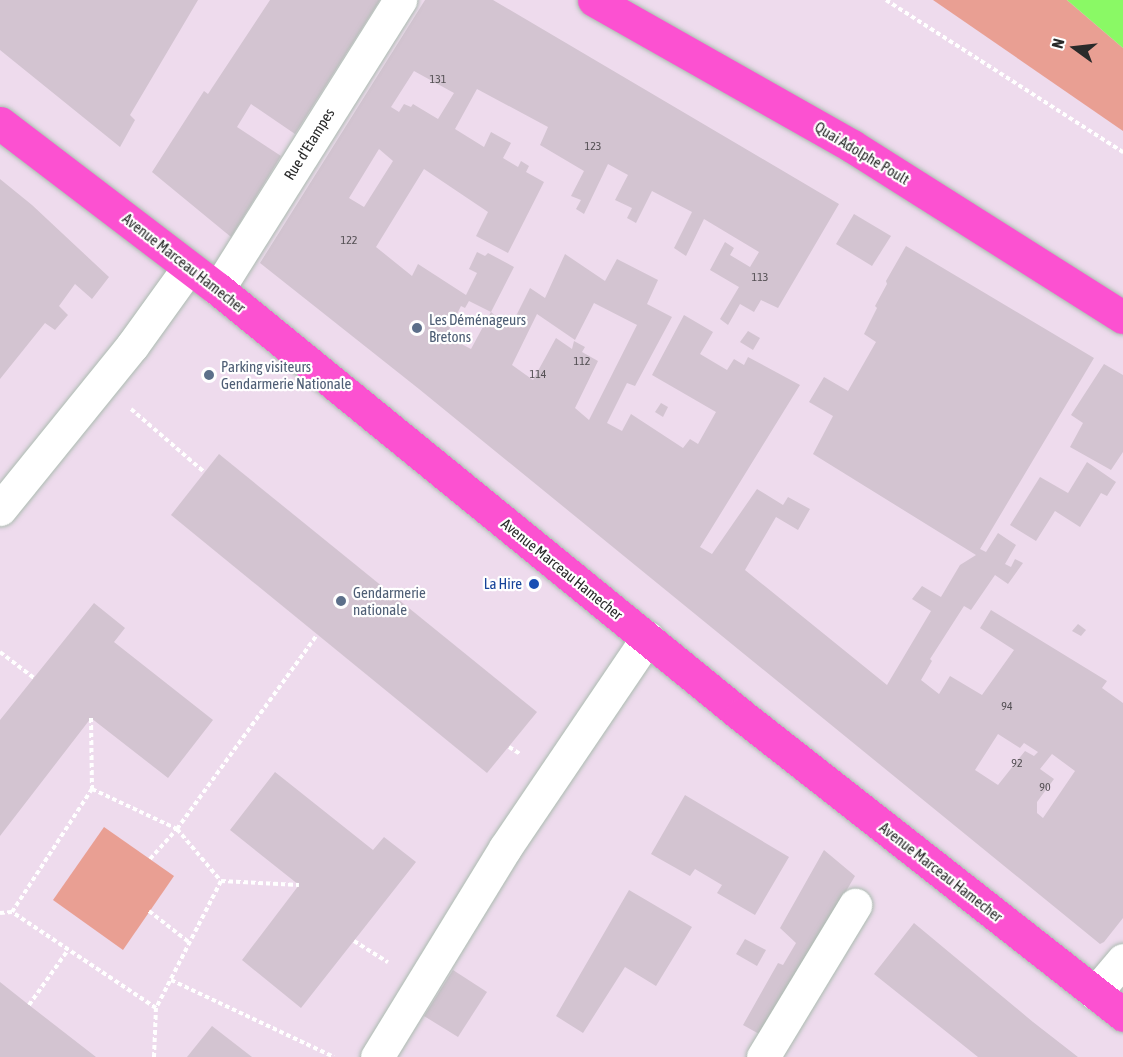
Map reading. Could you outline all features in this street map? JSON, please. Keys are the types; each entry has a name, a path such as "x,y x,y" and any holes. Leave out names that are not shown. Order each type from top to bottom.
{"main road":[{"name":"Quai Adolphe Poult","path":"594,0 852,146 1123,317"},
{"name":"Avenue Marceau Hamecher","path":"0,123 188,268 218,288 741,715 1123,1015"}],"street":[{"name":"Rue d'Etampes","path":"218,288 400,0"},
{"path":"0,509 132,346 188,268"},
{"path":"376,1057 506,848 614,683 647,638"},
{"path":"763,1057 855,905"},
{"path":"1095,993 1123,960"}],"path":[{"path":"886,0 1123,152"},
{"path":"127,405 203,471"},
{"path":"150,859 177,829 317,635"},
{"path":"0,652 34,678"},
{"path":"12,912 92,789 91,718"},
{"path":"92,789 177,829 221,881 299,885"},
{"path":"154,1057 156,1008 221,881"},
{"path":"149,911 190,943"},
{"path":"0,913 12,912 156,1008"},
{"path":"29,1005 68,950"},
{"path":"171,980 334,1057"}],"shaded area":[{"path":"933,0 1067,0 1123,48 1123,131"},
{"path":"1067,0 1123,0 1123,48"},
{"path":"104,827 174,876 123,950 53,900"}],"building":[{"path":"0,0 198,0 130,115 135,120 120,147 0,50"},
{"path":"270,0 380,0 295,134 251,104 237,127 281,156 231,237 152,172 204,91 208,94"},
{"path":"425,0 493,0 839,204 778,308 761,300 754,312 740,304 728,325 720,319 739,287 710,270 725,242 734,248 730,255 750,267 759,252 704,219 686,256 674,248 692,212 652,191 636,223 627,218 632,208 615,200 628,175 608,164 584,214 576,209 581,200 571,196 584,171 540,145 548,127 477,89 455,129 484,147 491,132 511,143 503,158 518,167 521,161 529,166 526,172 544,182 508,253 476,236 488,212 424,169 376,247 412,276 418,264 466,295 477,273 469,269 477,252 485,256 488,253 514,267 491,312 510,328 530,288 545,298 565,254 605,281 617,259 658,280 647,304 672,317 635,386 627,383 607,423 622,431 631,414 683,448 690,439 698,444 716,412 652,375 684,315 713,332 700,354 727,370 734,359 744,365 748,357 800,385 700,547 712,554 757,489 783,505 788,497 810,509 798,530 776,517 745,570 887,685 931,611 912,599 922,586 941,597 960,565 976,555 813,454 833,416 809,402 824,377 848,391 876,342 864,334 887,284 886,281 906,246 1094,358 980,549 986,552 998,533 1016,545 1005,564 1011,567 1015,559 1023,563 1008,584 995,575 971,610 964,606 930,659 932,661 921,680 939,694 950,676 982,695 1014,650 980,628 991,610 1107,681 1102,688 1123,703 1123,918 1100,944 419,389 260,263","holes":["414,71 454,93 438,119 413,104 411,107 404,104 399,112 391,107","379,149 393,161 364,207 349,198","469,301 491,312 471,349 446,336 461,306 465,308","594,303 637,325 589,420 575,408 598,361 582,352 585,347 574,341 572,349 556,338 533,380 512,365 537,314 575,340","998,734 1020,748 1024,743 1038,752 1034,756 1025,751 998,785 975,770","1052,754 1075,771 1043,818 1037,813 1037,802 1054,779 1040,769"]},
{"path":"0,179 32,205 109,277 92,299 75,284 59,306 68,315 55,330 45,323 0,379"},
{"path":"854,214 891,236 872,266 836,244"},
{"path":"748,331 760,338 753,350 740,342"},
{"path":"1104,364 1123,375 1123,452 1111,470 1070,447 1083,423 1071,415"},
{"path":"661,403 668,407 663,417 655,412"},
{"path":"219,454 537,712 487,773 171,515"},
{"path":"1087,462 1116,482 1107,496 1101,493 1080,527 1055,511 1036,541 1010,525 1040,477 1068,493"},
{"path":"94,603 125,628 114,642 213,720 168,778 91,718 0,836 0,720"},
{"path":"1078,624 1086,630 1081,636 1072,631"},
{"path":"275,772 373,850 384,837 416,862 301,1008 242,960 299,885 230,830"},
{"path":"685,795 789,857 755,915 717,893 722,885 695,869 690,876 651,854"},
{"path":"824,850 855,876 761,1035 743,1025 778,963 783,965 796,943 780,928"},
{"path":"629,890 692,927 656,986 625,967 583,1033 556,1016"},
{"path":"914,923 1078,1057 978,1057 874,974"},
{"path":"745,939 766,950 757,966 736,954"},
{"path":"453,970 487,992 458,1037 424,1016"},
{"path":"0,982 29,1005 96,1057 0,1057"},
{"path":"212,1026 252,1057 187,1057"}],"place":[{"name":"Les Déménageurs Bretons","path":"417,328"},
{"name":"Parking visiteurs Gendarmerie Nationale","path":"209,375"},
{"name":"La Hire","path":"534,584"},
{"name":"Gendarmerie nationale","path":"341,601"}]}
